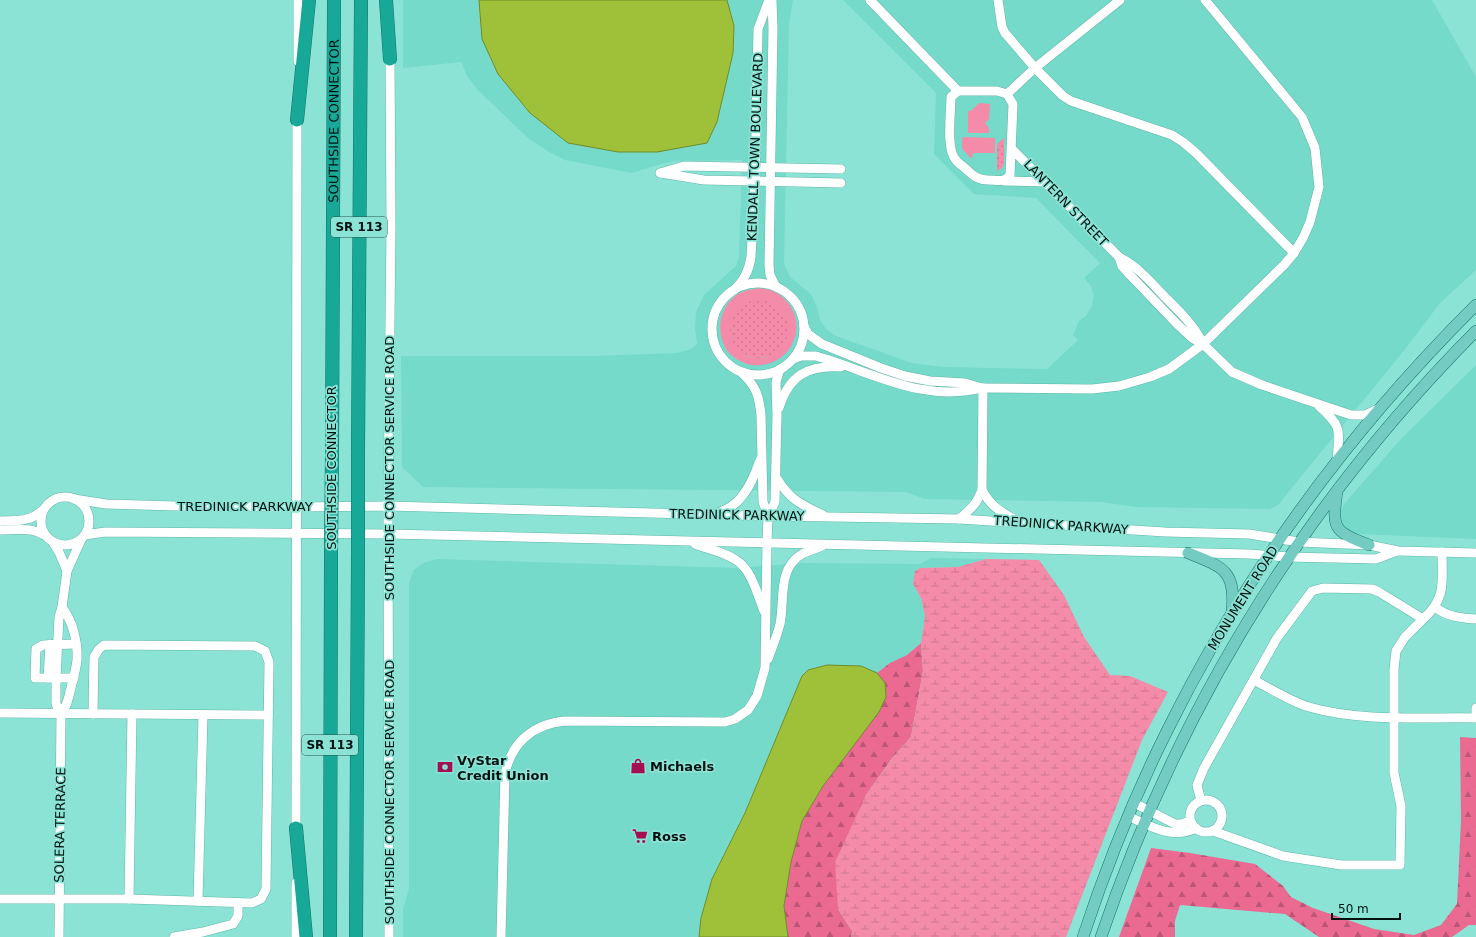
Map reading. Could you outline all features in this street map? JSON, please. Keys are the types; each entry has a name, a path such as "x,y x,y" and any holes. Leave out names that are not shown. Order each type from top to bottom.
{"highway":[{"path":"297,120 309,0"},
{"name":"SOUTHSIDE CONNECTOR","path":"330,937 334,0"},
{"name":"SOUTHSIDE CONNECTOR","path":"356,937 360,0"},
{"path":"386,0 390,59"},
{"path":"296,828 306,937"}],"main road":[{"name":"MONUMENT ROAD","path":"1082,937 1128,816 1167,730 1199,670 1232,614 1269,555 1337,461 1380,408 1476,305"},
{"name":"MONUMENT ROAD","path":"1101,937 1149,811 1186,732 1240,632 1288,557 1338,490 1416,394 1476,331"},
{"path":"1338,490 1334,513 1339,530 1349,537 1369,545"},
{"path":"1188,553 1218,566 1227,575 1231,583 1232,614"}],"street":[{"path":"296,937 298,0"},
{"name":"SOUTHSIDE CONNECTOR SERVICE ROAD","path":"389,937 388,506 391,227 391,0"},
{"name":"KENDALL TOWN BOULEVARD","path":"734,290 746,277 750,268 755,182 758,29 770,0"},
{"name":"KENDALL TOWN BOULEVARD","path":"770,0 773,28 769,265 770,275 776,287"},
{"path":"870,0 958,91"},
{"path":"998,0 1002,28 1005,33 1035,68 1063,96 1071,101 1153,129 1183,142 1196,153 1294,253"},
{"path":"1046,182 983,180 976,178 955,158 951,151 952,97 958,91 997,91 1007,94 1035,68 1120,0"},
{"path":"740,372 760,375 770,373 780,369 793,359 801,356 816,356 902,386 924,391 966,392 983,388 1092,389 1119,386 1150,377 1169,368 1203,344 1284,265 1294,253 1310,222 1319,187 1315,148 1302,117 1205,0"},
{"name":"LANTERN STREET","path":"1004,181 1010,175 1014,104 1007,94"},
{"name":"LANTERN STREET","path":"1012,149 1119,257 1138,269 1184,316 1197,332 1203,344 1232,372 1262,385 1351,415 1365,415 1380,408"},
{"path":"841,169 682,167 660,173 704,180 841,183"},
{"path":"768,516 763,502 761,415 756,390 750,381 720,356 712,333 713,320 717,308 724,298 734,290 754,284 765,284 776,287 786,293 795,302 801,313 808,334 822,344 881,368 930,382 966,383 983,388"},
{"path":"793,359 800,348 804,325"},
{"path":"777,415 782,396 794,378 815,368 850,368"},
{"path":"765,668 766,543 768,516 775,502 777,415 776,382 780,369"},
{"path":"959,519 972,509 982,490 983,388"},
{"path":"1313,402 1335,422 1339,429 1337,461"},
{"path":"715,515 732,506 744,494 754,476 762,455"},
{"path":"776,477 790,497 800,505 828,517"},
{"path":"982,490 988,502 994,508 1019,522"},
{"path":"0,521 28,520 35,517 52,500 66,497 74,499 85,508 88,514 88,528 84,536 72,545 66,546 54,544"},
{"name":"TREDINICK PARKWAY","path":"74,499 106,504 297,507 388,506 715,515 959,519 1165,532 1249,534 1299,542 1369,545 1398,551 1476,553"},
{"path":"43,510 40,523 44,535"},
{"path":"0,530 24,529 38,531 54,544 67,571"},
{"name":"TREDINICK PARKWAY","path":"84,536 105,532 388,534 1269,555 1288,557 1376,558 1398,551"},
{"name":"SOLERA TERRACE","path":"59,937 61,714 56,704 52,678 54,644 62,607 67,571 84,536"},
{"path":"688,542 728,556 743,566 751,579 766,614"},
{"path":"501,937 505,774 507,763 520,742 539,728 552,722 727,722 736,719 748,710 757,696 780,624 783,583 788,567 794,560 803,554 826,545"},
{"path":"1134,803 1175,824 1193,824 1203,832 1213,831 1283,856 1341,865 1400,864 1401,806 1394,773 1394,669 1396,651 1405,637 1434,607 1441,596 1442,552"},
{"path":"1201,801 1197,785 1204,768 1277,638 1312,591 1323,588 1372,589 1423,619"},
{"name":"SOLERA TERRACE","path":"61,714 68,705 77,661 76,644 69,617 62,607"},
{"path":"1434,607 1454,617 1476,619"},
{"path":"74,678 35,678 36,649 43,645 76,644"},
{"path":"0,899 129,899 252,903 261,899 266,889 269,662 264,651 255,646 104,645 99,649 94,657 93,714"},
{"path":"1254,680 1307,707 1358,716 1476,718 1476,708"},
{"path":"0,713 268,715"},
{"path":"129,899 132,714"},
{"path":"198,902 203,714"},
{"path":"1193,824 1191,812 1193,807 1201,801 1206,800 1215,802 1223,815 1220,824 1213,831"},
{"path":"1128,816 1144,824 1174,833 1180,833 1193,824"},
{"path":"174,937 232,924 238,916 238,903"}],"shaded area":[{"path":"403,0 793,0 789,24 784,263 790,277 811,294 817,307 820,320 826,329 836,336 912,363 943,367 1047,369 1078,340 1073,335 1079,321 1086,316 1092,306 1094,295 1091,286 1084,278 1100,263 1036,198 974,194 934,154 936,93 843,0 1432,0 1476,77 1476,270 1440,303 1406,348 1278,505 1270,509 1136,507 1102,502 925,499 906,492 423,487 402,467 401,356 594,356 677,353 691,349 697,344 695,329 696,312 704,295 736,266 739,256 742,160 675,161 632,173 565,160 549,152 528,138 477,89 467,76 461,62 403,68"},
{"path":"479,0 727,0 734,26 733,53 717,122 707,143 657,152 618,152 568,143 530,113 498,74 482,39"},
{"path":"1476,365 1476,539 1358,534 1348,531 1341,522 1341,510 1345,503 1401,439"},
{"path":"931,558 986,559 958,567 920,568 913,584 921,598 925,616 921,643 907,655 877,673 861,666 802,676 745,813 712,879 701,918 699,937 403,937 403,909 409,889 409,583 414,570 423,563 437,559 736,568 801,563 920,564"},
{"path":"827,665 861,666 877,673 885,683 886,697 879,712 823,786 802,821 791,862 784,906 788,937 699,937 701,918 712,879 745,813 802,676 808,670"}],"green space":[{"path":"979,103 990,104 989,119 985,123 989,128 989,133 968,133 968,111 971,111"},
{"path":"962,138 995,138 995,153 973,153 972,159 962,149"},
{"path":"1004,138 1004,164 1002,168 997,171 997,144"},
{"path":"761,288 775,292 787,302 794,313 796,326 794,339 789,350 779,359 767,364 751,365 737,359 726,349 720,331 721,322 727,306 739,293","holes":["784,315 786,320 786,333 783,340 773,353 763,358 747,356"]},
{"path":"759,300 775,305 783,313 788,329 783,345 775,353 759,358 743,353 735,345 730,329 735,313 743,305"},
{"path":"986,559 1039,560 1064,595 1084,637 1110,675 1130,676 1168,692 1142,740 1066,937 851,937 852,931 838,909 835,862 866,795 893,757 911,737 923,671 921,643 925,616 921,598 913,584 915,571 920,568 958,567"},
{"path":"921,643 923,671 911,737 893,757 866,795 838,909 852,931 851,937 788,937 784,906 791,862 802,821 823,786 886,697 885,683 877,673 890,663 907,655"},
{"path":"1460,737 1476,738 1476,925 1469,925 1452,937 1319,937 1285,914 1180,905 1175,921 1175,937 1119,937 1151,848 1255,864 1283,886 1291,897 1313,908 1374,929 1414,935 1441,925 1457,904 1461,820"}],"place":[{"name":"Michaels","path":"638,766"},
{"name":"VyStar Credit Union","path":"445,767"},
{"name":"Ross","path":"640,836"}]}
